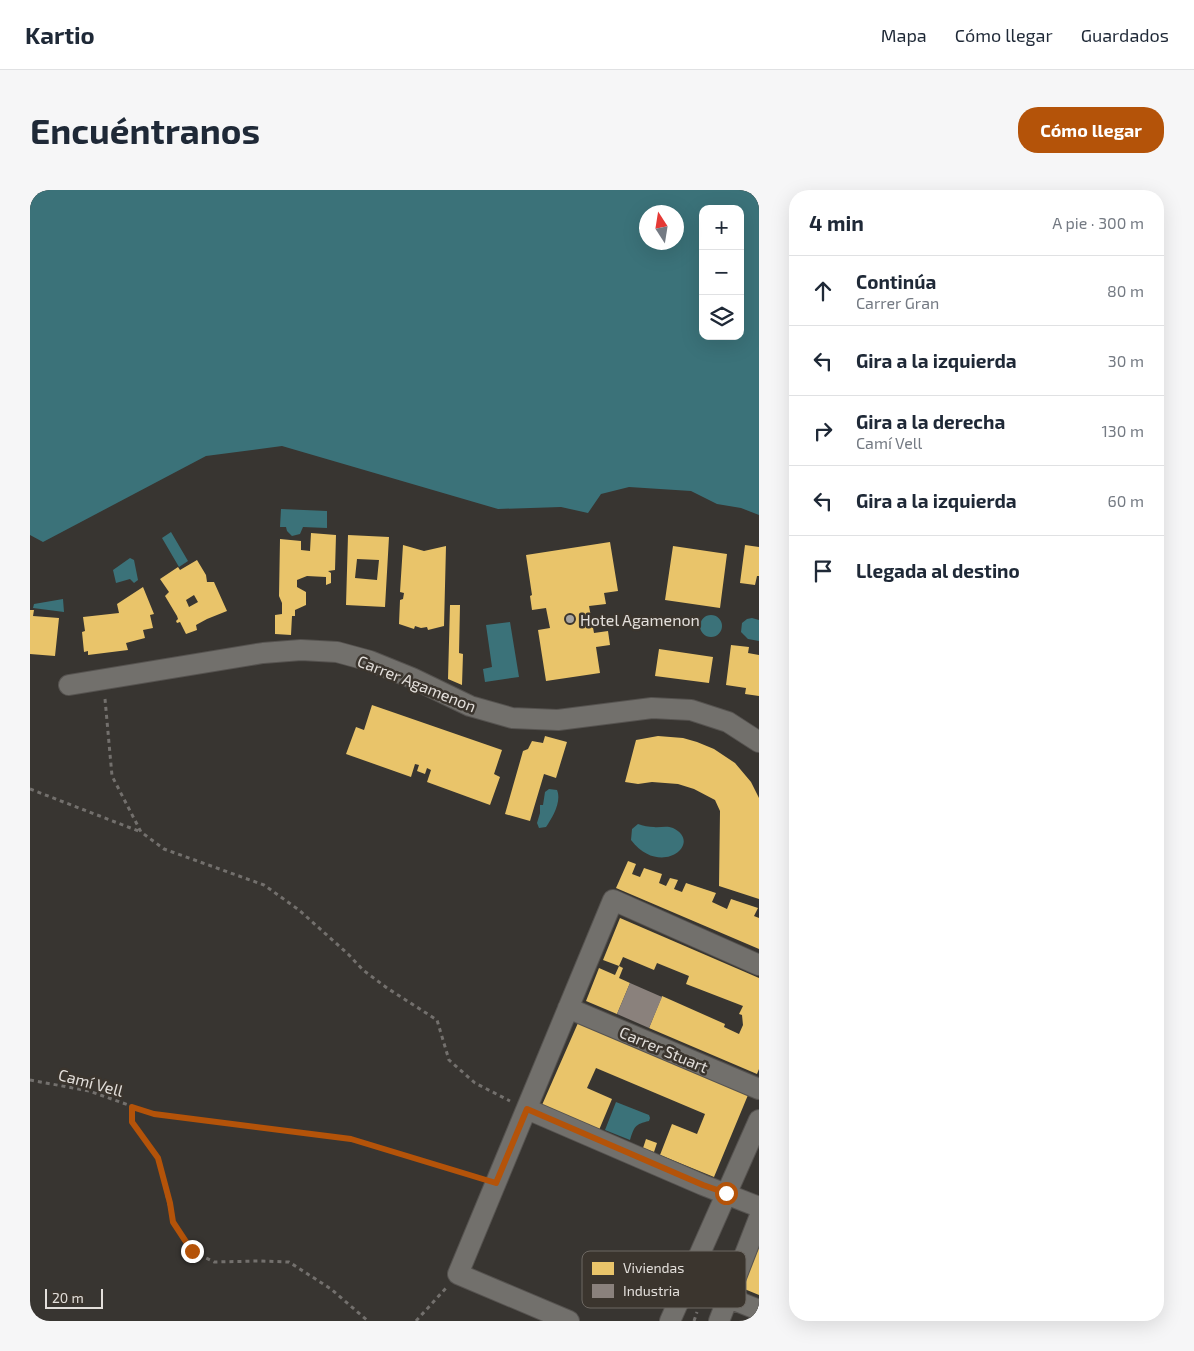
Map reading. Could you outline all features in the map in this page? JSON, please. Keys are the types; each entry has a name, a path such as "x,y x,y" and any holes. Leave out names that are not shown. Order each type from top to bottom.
{"street":[{"name":"Carrer Agamenon","path":"69,685 263,653 301,650 337,652 370,660 470,706 512,718 558,720 652,708 691,710 728,722 759,742"},
{"path":"569,1321 458,1274 613,900 759,965"},
{"name":"Carrer Stuart","path":"568,1008 759,1089"},
{"path":"527,1109 703,1185 759,1207"},
{"path":"701,1251 759,1120"},
{"path":"746,1253 759,1218"},
{"path":"746,1305 759,1310"},
{"path":"670,1321 676,1308"},
{"path":"719,1321 725,1308"}],"path":[{"path":"103,679 112,776 141,832"},
{"path":"30,789 141,832 164,849 264,885 299,910 363,970 437,1020 450,1060 475,1083 527,1109"},
{"name":"Camí Vell","path":"30,1080 89,1091 154,1114 351,1139 496,1183"},
{"path":"132,1107 132,1122 158,1158 173,1222 192,1251 214,1262 289,1262 331,1289 368,1321"},
{"path":"416,1321 438,1299 458,1274"}],"water":[{"path":"30,190 759,190 759,515 741,508 717,504 691,491 629,487 601,494 588,513 561,507 498,509 282,446 206,456 43,542 30,535"},
{"path":"281,509 327,511 327,528 303,527 300,534 292,536 286,527 280,527"},
{"path":"171,532 188,561 179,567 162,538"},
{"path":"130,558 134,560 138,580 134,583 130,579 116,583 113,570"},
{"path":"63,599 64,612 33,608 34,604"},
{"path":"711,615 719,618 722,626 719,634 711,637 703,634 700,626 703,618"},
{"path":"752,618 759,620 759,641 748,639 741,632 742,623"},
{"path":"510,622 519,677 485,682 483,669 492,667 486,625"},
{"path":"549,789 557,790 557,805 546,827 539,828 537,823 540,805 543,805 545,792"},
{"path":"638,824 650,827 673,828 681,834 684,842 681,849 675,854 666,857 655,857 643,851 631,840 632,829"},
{"path":"616,1102 649,1115 649,1121 641,1123 636,1127 630,1140 605,1130"}],"building: Viviendas":[{"path":"311,533 336,535 335,570 328,571 331,573 331,583 326,585 326,577 307,576 297,580 297,587 306,592 306,605 295,610 295,616 292,616 291,635 275,634 275,615 282,614 282,603 279,596 280,539 301,541 301,550 310,551"},
{"path":"348,535 389,537 385,607 346,605","holes":["357,559 379,560 377,580 355,578"]},
{"name":"Hotel Agamenon","path":"610,542 618,591 604,593 606,604 589,606 594,633 608,631 610,645 596,647 600,673 546,681 538,630 550,628 546,608 532,610 530,596 532,595 526,555"},
{"path":"403,545 424,551 446,546 444,626 428,630 427,627 415,626 414,629 399,624 400,600 403,599 404,593 400,592"},
{"path":"745,545 759,547 759,576 757,576 755,585 740,583"},
{"path":"673,546 727,554 720,608 665,600"},
{"path":"197,560 206,575 207,582 214,582 227,611 196,625 197,630 186,634 180,622 177,623 176,621 178,619 177,616 165,596 169,592 160,579 178,567 180,570","holes":["194,595 198,602 189,607 186,600"]},
{"path":"143,587 154,614 150,615 153,628 143,630 145,638 126,643 128,650 88,655 88,651 84,652 82,632 85,631 83,617 119,613 117,604"},
{"path":"450,605 460,605 459,653 463,654 462,685 448,679"},
{"path":"30,610 34,610 33,616 59,618 55,656 30,654"},
{"path":"731,645 749,647 748,653 759,655 759,696 745,694 746,688 726,685"},
{"path":"659,649 713,657 709,683 655,676"},
{"path":"372,705 502,750 494,774 500,777 490,805 427,782 431,770 427,768 425,774 417,771 419,765 415,764 411,777 346,754 356,727 364,730"},
{"path":"545,736 567,742 556,778 544,774 530,821 505,814 523,751 528,749 532,741 543,743"},
{"path":"658,736 683,738 714,749 735,763 751,782 759,798 759,899 719,886 720,811 715,800 694,789 678,784 652,782 638,784 625,782 636,740"},
{"path":"628,861 636,864 632,874 640,877 644,868 662,874 659,883 666,886 670,878 678,880 674,889 682,892 686,883 716,893 712,902 727,909 731,899 758,908 754,916 759,918 759,949 616,888"},
{"path":"620,918 759,978 759,1069 757,1074 649,1028 662,996 725,1024 724,1027 739,1034 743,1025 742,1015 739,1014 743,1006 686,984 689,976 657,963 654,970 623,957 619,966 603,960"},
{"path":"619,966 623,968 619,978 630,983 617,1014 586,1001 599,968 615,975"},
{"path":"578,1023 748,1095 714,1177 660,1155 672,1124 697,1134 705,1114 596,1068 587,1088 612,1099 599,1130 542,1105"},
{"path":"646,1139 657,1143 654,1152 643,1148"},
{"path":"759,1247 759,1295 746,1290 746,1278"}],"building: Industria":[{"path":"630,983 662,997 649,1028 617,1014"}],"place":[{"name":"Hotel Agamenon","path":"570,619"}],"route":[{"path":"192,1251 173,1222 158,1158 132,1122 132,1107 154,1114 351,1139 496,1183 527,1109 703,1185 726,1193"}]}
